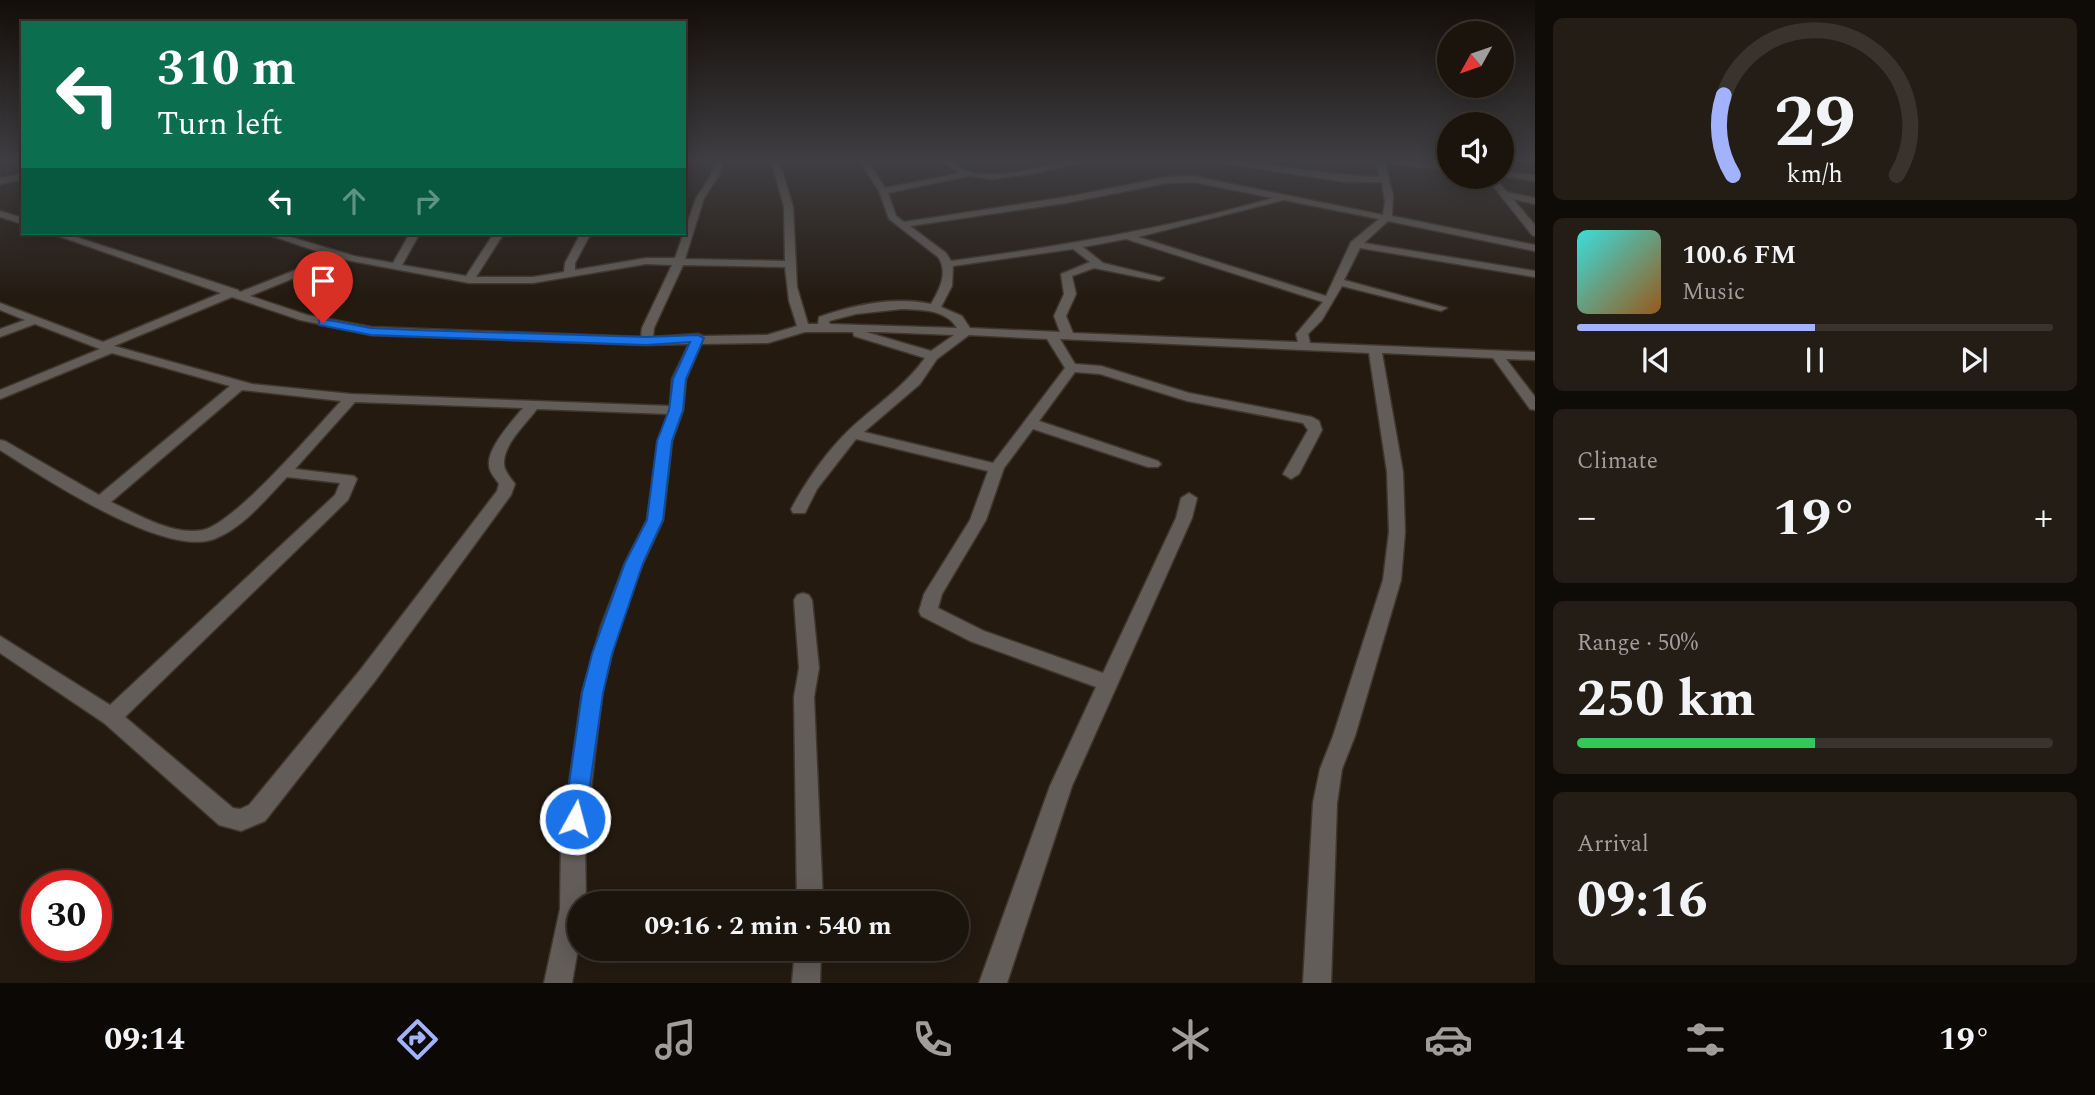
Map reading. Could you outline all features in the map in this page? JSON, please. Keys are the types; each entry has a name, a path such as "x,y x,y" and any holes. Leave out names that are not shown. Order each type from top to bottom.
{"street":[{"path":"646,341 648,328 679,261 697,206"},
{"path":"788,206 792,301 804,328"},
{"path":"888,206 892,217 942,255 948,264 947,286 935,307"},
{"path":"901,225 1027,206"},
{"path":"948,264 1074,245 1255,206"},
{"path":"1328,206 1535,248"},
{"path":"1387,218 1388,206"},
{"path":"0,215 21,220"},
{"path":"1530,216 1535,233"},
{"path":"1305,346 1302,334 1319,316 1355,244 1369,229 1387,218"},
{"path":"61,235 304,318 371,331 646,341 698,338 768,339 804,328 825,327 1535,356"},
{"path":"279,235 313,241 342,255 469,280 533,280 646,261 790,264"},
{"path":"396,267 414,235"},
{"path":"469,280 498,235"},
{"path":"569,273 570,263 585,235"},
{"path":"1121,235 1327,300"},
{"path":"1355,244 1535,274"},
{"path":"1074,245 1098,263 1095,265"},
{"path":"0,395 107,347 342,255"},
{"path":"1068,336 1060,316 1070,294 1066,274 1095,265 1159,278"},
{"path":"1338,282 1441,307"},
{"path":"825,327 823,319 841,313 909,305 935,307 960,319 966,331"},
{"path":"0,306 32,321 107,347 240,385 352,398 532,407 676,410"},
{"path":"0,333 32,321"},
{"path":"844,329 933,356"},
{"path":"799,509 810,488 853,434 915,381 933,356 966,331"},
{"path":"1051,335 1071,368"},
{"path":"558,983 573,909 573,841 592,693 620,598 655,520 665,441 676,410 682,370 698,338"},
{"path":"1317,983 1325,803 1331,769 1344,736 1392,580 1397,532 1395,472 1375,349"},
{"path":"1497,355 1535,406"},
{"path":"1071,368 997,468 978,520 933,594 929,611 977,636 1107,683"},
{"path":"1071,368 1101,370 1187,397 1307,420 1314,424 1315,430 1291,474"},
{"path":"102,501 240,385"},
{"path":"0,444 124,516 198,537 227,525 352,398"},
{"path":"0,643 111,717 227,817 240,820 257,813 368,675 505,492 507,484 498,470 497,460 513,430 532,407"},
{"path":"1030,423 1153,464"},
{"path":"853,434 997,468"},
{"path":"111,717 342,497 349,482 349,479 282,472"},
{"path":"993,983 1061,786 1184,517 1189,498"},
{"path":"803,600 809,667 804,697 810,891"},
{"path":"806,983 807,961"}],"route":[{"path":"323,323 371,331 415,333 646,341 698,338 679,379 676,410 665,441 655,520 634,563 610,626 592,693 575,819"}]}
